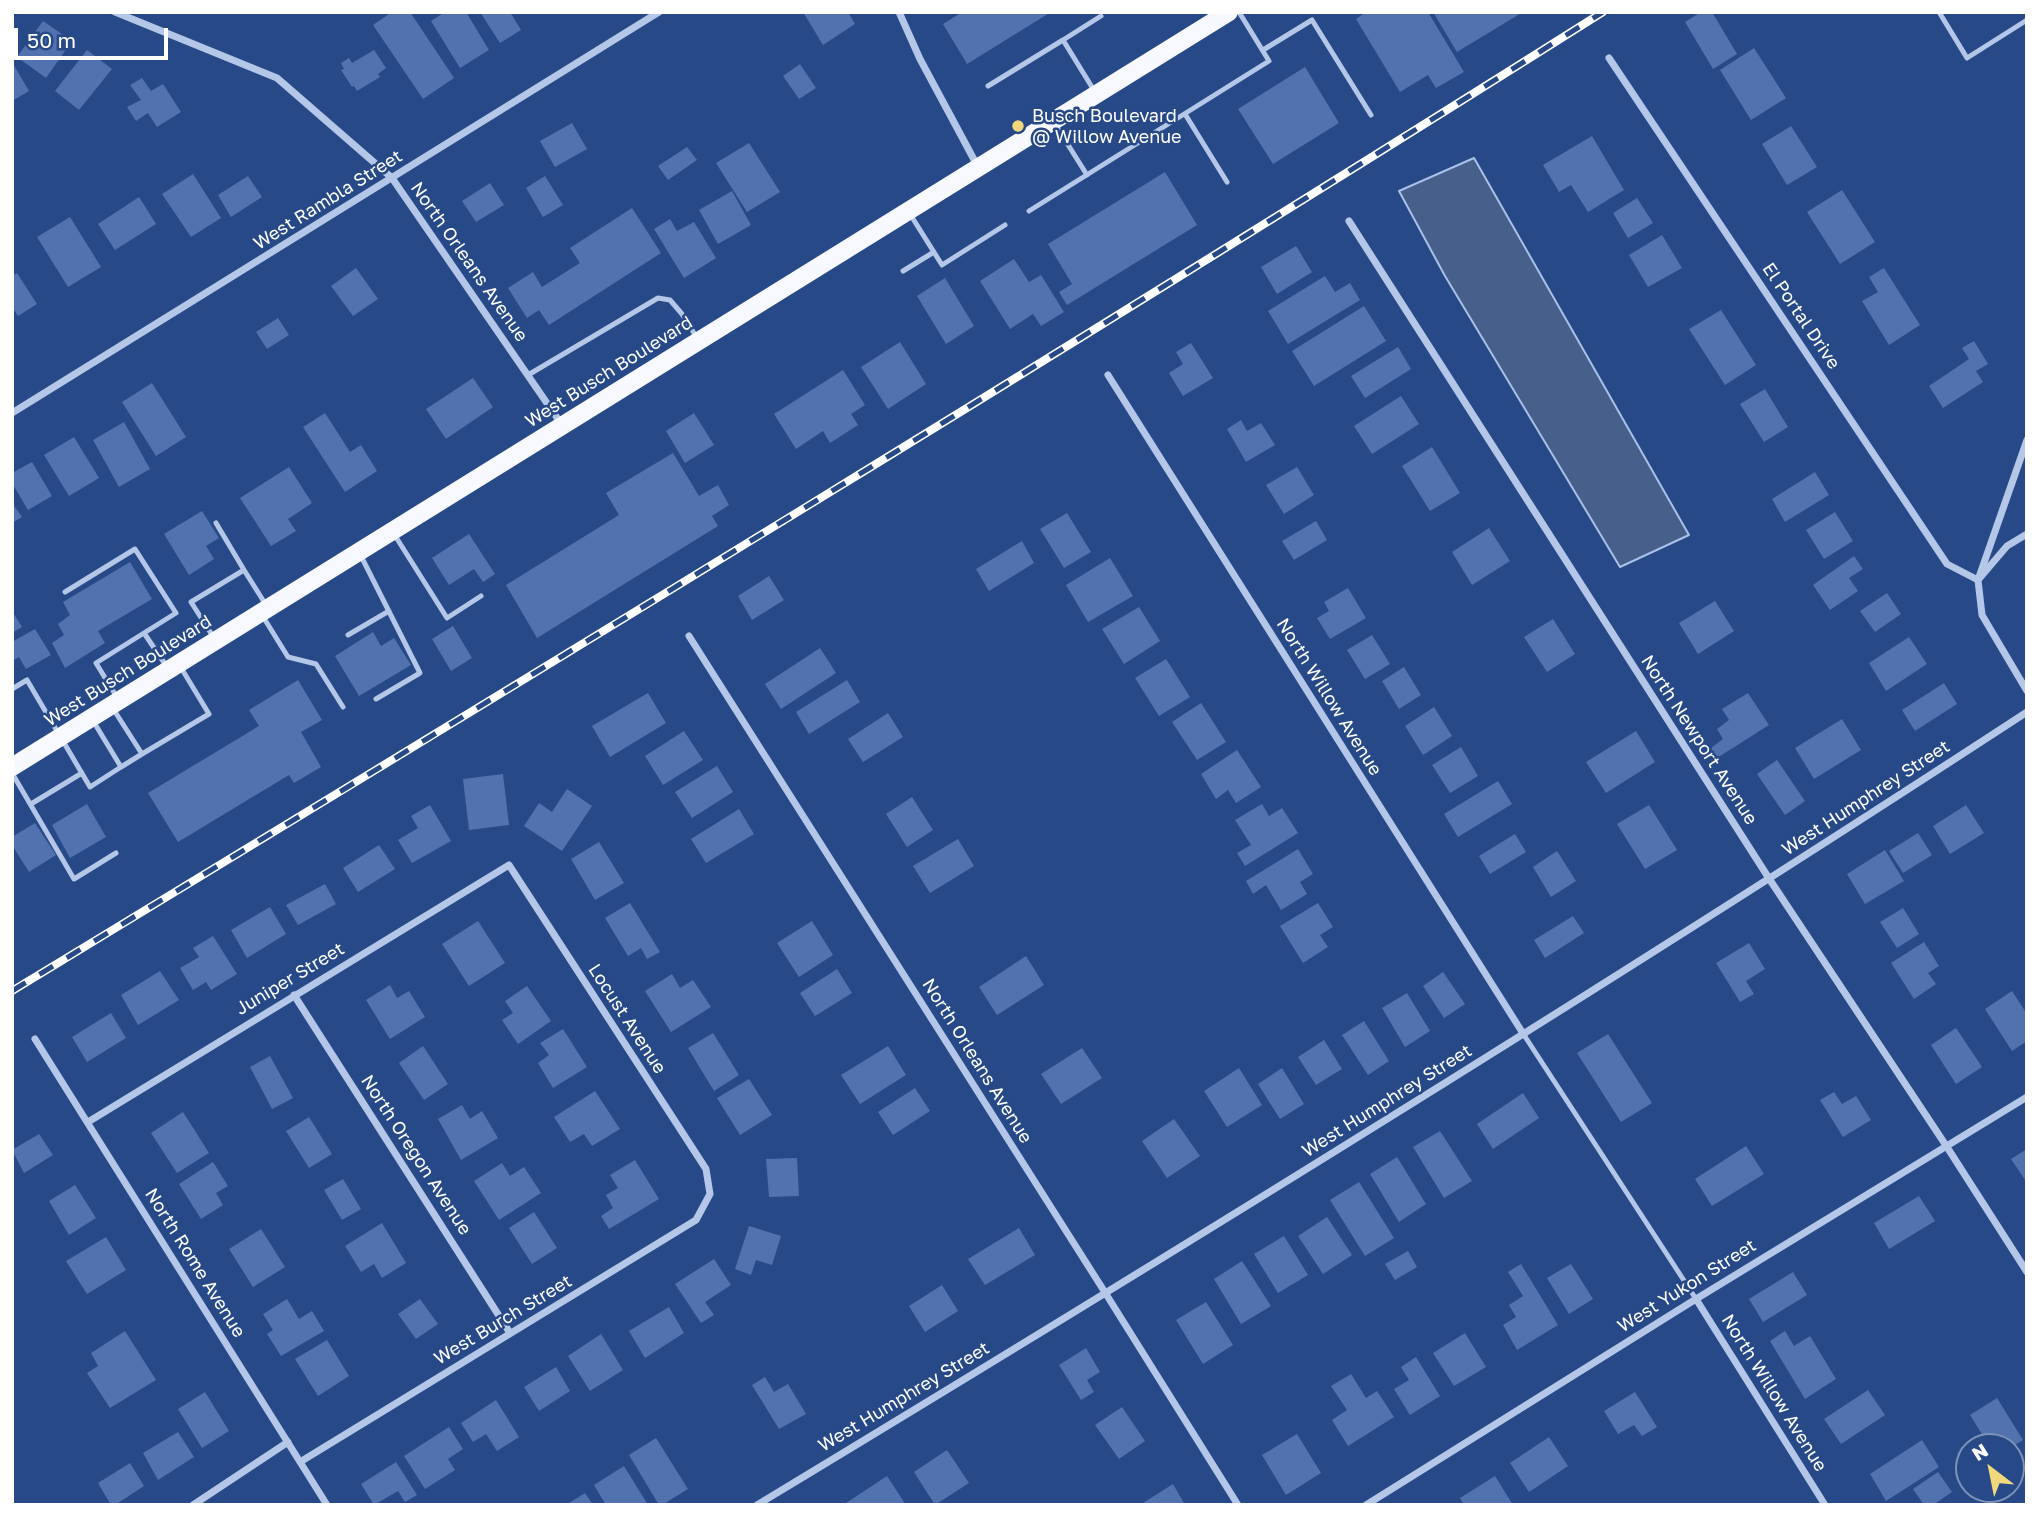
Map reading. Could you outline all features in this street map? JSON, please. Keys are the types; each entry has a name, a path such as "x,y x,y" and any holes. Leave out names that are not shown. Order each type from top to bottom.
{"main road":[{"name":"West Busch Boulevard","path":"12,767 1229,12"}],"street":[{"name":"North Orleans Avenue","path":"115,12 277,78 393,178 562,425"},
{"name":"West Rambla Street","path":"12,413 659,12"},
{"path":"899,12 920,59 979,168"},
{"name":"El Portal Drive","path":"1609,58 1947,564 1978,580"},
{"name":"North Newport Avenue","path":"1349,221 1770,880 2027,1272"},
{"name":"North Willow Avenue","path":"1108,375 1524,1035"},
{"path":"2027,440 1978,580 1982,615 2027,691"},
{"path":"1978,580 2007,546 2027,534"},
{"name":"North Orleans Avenue","path":"688,636 1237,1505"},
{"name":"West Humphrey Street","path":"757,1505 1106,1294 1524,1035 1770,880 2027,712"},
{"name":"Juniper Street","path":"88,1122 509,865"},
{"name":"Locust Avenue","path":"509,865 706,1169 710,1194"},
{"name":"North Oregon Avenue","path":"294,995 510,1333"},
{"name":"North Rome Avenue","path":"35,1039 327,1505"},
{"name":"West Yukon Street","path":"1366,1505 2027,1097"},
{"name":"West Burch Street","path":"300,1462 696,1220 710,1194"},
{"name":"North Willow Avenue","path":"1696,1299 1825,1505"},
{"path":"193,1505 288,1442"}],"lane":[{"path":"1029,211 1269,61 1239,12"},
{"path":"1939,12 1967,58 2027,20"},
{"path":"988,86 1101,16"},
{"path":"1263,50 1312,20 1371,115"},
{"path":"1063,40 1097,94"},
{"path":"1185,114 1227,182"},
{"path":"1053,121 1087,175"},
{"path":"908,211 942,265 1005,225"},
{"path":"903,271 934,252"},
{"path":"528,375 658,298 670,300 699,341"},
{"path":"216,523 244,570 288,657 316,664 343,707"},
{"path":"392,531 447,618 481,596"},
{"path":"65,592 135,550 176,613 96,663 142,754"},
{"path":"358,552 420,673 376,699"},
{"path":"215,641 191,602 244,570"},
{"path":"348,635 389,611"},
{"path":"12,689 27,680 90,787 209,714 145,633"},
{"path":"91,718 121,767"},
{"path":"12,773 74,879 116,853"},
{"path":"30,804 82,773"},
{"path":"1524,1035 1696,1299"}],"water":[{"path":"1474,158 1689,535 1620,567 1445,276 1399,191"}],"building":[{"path":"392,12 410,12 454,78 423,99 373,25"},
{"path":"445,12 466,12 489,50 460,68 431,21"},
{"path":"480,12 510,12 521,30 500,43"},
{"path":"803,12 848,12 855,24 823,45"},
{"path":"962,12 1051,12 967,64 943,24"},
{"path":"1366,12 1428,12 1464,72 1436,88 1428,75 1400,92 1356,19"},
{"path":"1433,12 1523,12 1457,52"},
{"path":"1701,12 1712,12 1737,54 1713,69 1685,22"},
{"path":"43,21 72,41 46,78 17,57"},
{"path":"1754,48 1786,98 1751,120 1720,70"},
{"path":"87,50 112,69 79,110 55,91"},
{"path":"374,50 386,68 378,74 380,77 357,91 341,70 344,69 341,63 349,58 352,63"},
{"path":"12,62 29,91 12,101"},
{"path":"800,64 816,88 799,99 783,76"},
{"path":"1305,67 1339,123 1273,164 1238,109"},
{"path":"142,78 151,91 163,84 181,112 157,127 148,113 136,121 127,107 141,100 130,85"},
{"path":"572,123 587,149 555,167 540,141"},
{"path":"1791,126 1817,167 1787,185 1762,144"},
{"path":"1592,136 1624,190 1588,212 1571,185 1559,192 1543,165"},
{"path":"749,143 780,192 747,212 716,163"},
{"path":"687,147 697,160 668,180 658,166"},
{"path":"1165,172 1197,225 1067,305 1059,292 1072,284 1048,244"},
{"path":"193,174 221,218 191,237 162,194"},
{"path":"248,176 262,197 231,217 218,195"},
{"path":"545,176 563,205 543,217 526,188"},
{"path":"490,183 504,205 476,222 462,201"},
{"path":"1842,190 1875,242 1840,264 1807,212"},
{"path":"732,191 751,225 718,244 699,210"},
{"path":"139,197 156,224 115,250 98,224"},
{"path":"1637,198 1653,223 1628,238 1613,213"},
{"path":"632,208 661,253 549,325 539,310 527,318 508,288 533,272 542,287 580,263 570,248"},
{"path":"70,217 101,267 68,287 37,237"},
{"path":"670,219 677,231 694,222 716,258 684,278 654,229"},
{"path":"1662,235 1682,268 1648,287 1629,255"},
{"path":"1296,246 1312,272 1277,294 1261,267"},
{"path":"1014,259 1029,282 1041,275 1064,312 1041,326 1033,314 1010,329 980,281"},
{"path":"356,268 378,299 353,316 331,286"},
{"path":"1884,268 1920,325 1889,345 1862,301 1878,292 1869,277"},
{"path":"17,273 37,304 18,316 12,307 12,276"},
{"path":"1325,276 1335,292 1350,283 1360,300 1288,344 1268,311"},
{"path":"945,278 974,326 946,344 917,296"},
{"path":"1364,306 1386,341 1314,386 1292,351"},
{"path":"1721,310 1756,365 1725,385 1689,329"},
{"path":"278,318 289,335 267,349 256,332"},
{"path":"1974,341 1988,364 1976,371 1983,382 1943,408 1929,386 1969,359 1962,348"},
{"path":"900,342 926,384 888,409 861,367"},
{"path":"1191,343 1213,378 1183,396 1169,373 1183,364 1176,352"},
{"path":"1398,347 1411,369 1365,398 1351,376"},
{"path":"843,370 865,405 851,414 858,425 830,443 823,431 796,449 774,414"},
{"path":"473,378 493,407 446,439 426,409"},
{"path":"152,383 186,437 156,456 122,402"},
{"path":"1765,389 1788,427 1764,442 1740,404"},
{"path":"1401,396 1419,424 1372,454 1354,426"},
{"path":"325,413 350,452 361,445 377,471 345,492 303,427"},
{"path":"694,413 714,445 685,463 666,431"},
{"path":"1241,420 1247,431 1261,423 1275,445 1246,462 1227,429"},
{"path":"124,422 150,469 119,487 93,440"},
{"path":"74,437 99,478 69,496 44,455"},
{"path":"1432,447 1460,493 1430,511 1402,466"},
{"path":"673,453 699,496 718,485 729,505 712,516 718,526 537,638 506,585 619,515 606,493"},
{"path":"32,462 52,496 28,510 12,483 12,473"},
{"path":"289,467 312,503 288,519 296,531 271,546 240,498"},
{"path":"1297,467 1314,495 1284,514 1266,485"},
{"path":"1815,472 1829,495 1785,522 1772,499"},
{"path":"12,503 22,517 12,523"},
{"path":"202,511 219,538 206,546 214,559 189,575 164,534"},
{"path":"1835,512 1853,541 1824,559 1806,530"},
{"path":"1067,513 1091,552 1064,568 1040,529"},
{"path":"1316,521 1327,540 1294,560 1282,541"},
{"path":"1489,528 1510,561 1472,585 1452,552"},
{"path":"469,534 495,574 483,582 474,569 449,585 432,558"},
{"path":"1022,541 1034,563 989,591 976,569"},
{"path":"1854,556 1863,569 1849,578 1858,591 1830,610 1813,585"},
{"path":"1110,558 1133,596 1088,622 1066,585"},
{"path":"130,562 152,599 98,631 105,643 65,668 52,643 64,635 58,624 70,615 63,602"},
{"path":"769,576 784,600 752,620 738,596"},
{"path":"1348,588 1366,618 1330,639 1317,618 1329,611 1324,602"},
{"path":"1887,593 1901,614 1875,632 1860,611"},
{"path":"1715,601 1734,631 1698,654 1679,623"},
{"path":"1139,607 1160,641 1124,664 1102,629"},
{"path":"12,611 22,627 12,633"},
{"path":"1553,619 1575,654 1547,672 1524,637"},
{"path":"453,626 472,658 451,671 432,639"},
{"path":"35,629 51,655 26,669 19,657 12,661 12,642"},
{"path":"373,632 381,646 394,638 411,665 359,696 335,656"},
{"path":"1372,635 1390,664 1365,679 1347,650"},
{"path":"1909,637 1927,664 1886,691 1869,663"},
{"path":"820,648 836,673 781,709 765,684"},
{"path":"1166,659 1190,697 1159,716 1135,678"},
{"path":"1404,667 1421,695 1399,709 1382,681"},
{"path":"298,680 322,720 301,732 321,767 294,783 289,775 178,842 148,793 259,726 249,710"},
{"path":"847,680 860,702 809,734 796,712"},
{"path":"1944,683 1957,704 1915,731 1902,710"},
{"path":"648,693 666,723 610,757 592,726"},
{"path":"1748,693 1769,725 1717,758 1711,748 1723,739 1717,729 1729,720 1722,709"},
{"path":"1201,703 1226,742 1197,760 1172,722"},
{"path":"1434,707 1452,736 1423,755 1405,726"},
{"path":"888,713 903,737 863,762 848,739"},
{"path":"1842,719 1861,750 1814,779 1795,748"},
{"path":"684,731 703,760 663,785 645,756"},
{"path":"1636,731 1655,762 1606,793 1586,762"},
{"path":"1461,747 1478,776 1450,793 1432,765"},
{"path":"1237,750 1261,787 1236,803 1228,790 1216,799 1201,774"},
{"path":"1777,760 1805,801 1785,815 1757,774"},
{"path":"717,766 733,792 692,818 675,792"},
{"path":"503,774 509,825 469,830 463,779"},
{"path":"1498,781 1512,804 1458,837 1444,814"},
{"path":"567,789 592,806 562,851 524,826 539,803 552,812"},
{"path":"912,797 933,830 907,847 886,814"},
{"path":"87,804 106,837 70,858 52,825"},
{"path":"1262,804 1269,816 1282,808 1298,833 1245,866 1237,853 1251,845 1235,820"},
{"path":"430,805 451,841 412,863 398,840 418,828 411,816"},
{"path":"1649,805 1677,850 1645,869 1617,824"},
{"path":"1966,805 1984,833 1950,854 1933,826"},
{"path":"739,809 754,834 706,863 691,839"},
{"path":"35,823 56,855 29,872 12,845 12,837"},
{"path":"1918,833 1932,855 1903,873 1889,851"},
{"path":"1515,834 1526,852 1490,874 1479,856"},
{"path":"958,839 974,866 930,893 913,866"},
{"path":"599,842 624,883 595,900 571,859"},
{"path":"379,845 395,869 358,892 343,868"},
{"path":"1298,849 1313,874 1300,882 1307,894 1281,910 1266,885 1253,894 1246,881"},
{"path":"1885,850 1904,881 1865,904 1847,874"},
{"path":"1557,851 1576,881 1551,897 1533,867"},
{"path":"325,884 336,904 298,925 286,905"},
{"path":"630,903 660,952 647,959 641,948 628,956 605,918"},
{"path":"1318,903 1333,927 1320,935 1328,947 1303,963 1280,926"},
{"path":"270,907 286,934 247,958 231,930"},
{"path":"1903,908 1919,934 1897,948 1880,922"},
{"path":"1573,916 1584,933 1545,958 1534,940"},
{"path":"478,921 505,963 469,986 442,944"},
{"path":"812,921 833,955 799,977 777,943"},
{"path":"213,936 237,974 211,990 206,982 193,990 180,968 199,957 193,948"},
{"path":"1924,942 1939,966 1928,973 1936,984 1914,999 1891,963"},
{"path":"1749,943 1765,969 1746,981 1754,994 1740,1002 1716,963"},
{"path":"1026,956 1044,985 997,1015 979,987"},
{"path":"837,969 852,993 815,1016 800,993"},
{"path":"160,971 179,1000 138,1025 121,995"},
{"path":"1443,972 1465,1004 1444,1018 1423,986"},
{"path":"672,974 680,988 693,980 711,1007 671,1032 645,991"},
{"path":"390,985 397,998 409,991 425,1017 390,1039 366,1000"},
{"path":"527,986 551,1021 518,1044 502,1020 513,1013 505,1001"},
{"path":"2012,991 2027,1014 2027,1041 2012,1051 1985,1009"},
{"path":"1407,993 1430,1031 1405,1047 1382,1008"},
{"path":"111,1013 126,1038 87,1062 72,1037"},
{"path":"1364,1021 1389,1061 1368,1075 1342,1035"},
{"path":"1956,1028 1982,1067 1956,1084 1931,1045"},
{"path":"563,1029 587,1067 553,1088 538,1063 549,1055 540,1043"},
{"path":"713,1033 739,1075 714,1091 688,1048"},
{"path":"1608,1034 1652,1103 1621,1122 1577,1053"},
{"path":"1324,1040 1342,1069 1316,1085 1298,1057"},
{"path":"423,1046 448,1084 424,1100 399,1063"},
{"path":"888,1046 906,1075 860,1104 841,1075"},
{"path":"1082,1048 1102,1078 1061,1104 1041,1074"},
{"path":"270,1056 293,1098 272,1109 250,1067"},
{"path":"1239,1068 1262,1105 1227,1127 1204,1091"},
{"path":"1282,1068 1304,1104 1280,1119 1258,1084"},
{"path":"749,1079 772,1115 740,1135 717,1098"},
{"path":"915,1088 930,1111 893,1135 878,1112"},
{"path":"595,1091 620,1129 592,1146 584,1134 570,1142 554,1117"},
{"path":"1834,1092 1842,1104 1856,1096 1871,1120 1843,1137 1820,1100"},
{"path":"1523,1093 1539,1118 1493,1149 1477,1124"},
{"path":"462,1105 470,1119 482,1111 498,1138 461,1160 438,1119"},
{"path":"183,1112 209,1153 177,1173 151,1133"},
{"path":"309,1117 332,1154 309,1168 286,1131"},
{"path":"1174,1119 1200,1156 1167,1178 1142,1141"},
{"path":"1440,1131 1472,1181 1444,1198 1413,1147"},
{"path":"39,1134 53,1155 24,1173 12,1150"},
{"path":"1746,1146 1764,1174 1712,1206 1695,1179"},
{"path":"2027,1149 2027,1183 2011,1159"},
{"path":"1397,1157 1426,1204 1399,1222 1370,1174"},
{"path":"797,1158 799,1196 769,1197 766,1159"},
{"path":"635,1160 659,1199 609,1229 601,1216 613,1208 606,1195 618,1188 610,1175"},
{"path":"213,1162 228,1186 216,1193 223,1205 201,1219 179,1184"},
{"path":"502,1163 510,1176 524,1167 541,1193 499,1220 474,1181"},
{"path":"343,1179 361,1209 342,1220 324,1190"},
{"path":"1359,1182 1394,1238 1365,1256 1330,1200"},
{"path":"75,1185 96,1218 69,1235 49,1201"},
{"path":"1919,1196 1935,1221 1889,1249 1874,1223"},
{"path":"534,1212 557,1248 532,1264 509,1228"},
{"path":"1327,1217 1352,1255 1323,1274 1298,1236"},
{"path":"382,1223 406,1263 382,1278 374,1264 361,1272 345,1246"},
{"path":"749,1226 781,1236 772,1265 756,1260 751,1275 735,1269"},
{"path":"1019,1228 1035,1255 985,1285 968,1259"},
{"path":"261,1229 285,1267 253,1287 229,1249"},
{"path":"1284,1236 1308,1275 1278,1293 1254,1254"},
{"path":"106,1237 126,1270 87,1294 66,1261"},
{"path":"1408,1251 1417,1267 1395,1280 1385,1264"},
{"path":"714,1259 731,1285 705,1302 714,1315 701,1323 675,1284"},
{"path":"1242,1261 1271,1306 1241,1324 1214,1279"},
{"path":"1521,1264 1558,1325 1517,1350 1503,1325 1516,1317 1509,1305 1523,1296 1508,1272"},
{"path":"1571,1264 1593,1299 1569,1314 1547,1278"},
{"path":"1793,1272 1807,1295 1763,1322 1749,1299"},
{"path":"942,1285 958,1311 925,1332 909,1306"},
{"path":"287,1299 299,1319 312,1311 324,1331 281,1356 267,1334 273,1330 263,1314"},
{"path":"420,1299 438,1324 416,1339 398,1314"},
{"path":"1206,1302 1233,1345 1203,1364 1176,1320"},
{"path":"669,1307 684,1333 645,1358 629,1331"},
{"path":"125,1331 156,1380 110,1408 87,1373 98,1366 91,1353"},
{"path":"1785,1331 1794,1346 1810,1336 1836,1379 1805,1399 1770,1341"},
{"path":"1465,1333 1486,1367 1454,1386 1433,1353"},
{"path":"601,1334 623,1370 590,1391 568,1356"},
{"path":"327,1340 349,1376 318,1396 295,1359"},
{"path":"1086,1348 1100,1372 1087,1380 1094,1392 1081,1400 1059,1365"},
{"path":"1416,1357 1440,1396 1410,1415 1394,1389 1409,1380 1401,1367"},
{"path":"556,1367 570,1391 539,1411 524,1387"},
{"path":"1351,1374 1366,1398 1377,1391 1394,1417 1348,1446 1332,1420 1347,1410 1331,1386"},
{"path":"765,1377 774,1392 788,1384 806,1414 779,1429 752,1385"},
{"path":"1868,1390 1885,1415 1841,1444 1824,1419"},
{"path":"205,1392 229,1431 202,1448 178,1409"},
{"path":"1635,1392 1657,1427 1642,1436 1634,1425 1618,1434 1604,1411"},
{"path":"1997,1398 2019,1433 1981,1433 1970,1415"},
{"path":"496,1400 519,1437 497,1451 486,1434 473,1442 461,1423"},
{"path":"1122,1407 1145,1441 1119,1459 1095,1425"},
{"path":"449,1427 463,1449 448,1459 455,1470 425,1489 404,1456"},
{"path":"178,1432 194,1457 158,1480 143,1453"},
{"path":"1297,1434 1321,1473 1286,1495 1262,1455"},
{"path":"1549,1437 1568,1466 1529,1492 1510,1463"},
{"path":"656,1438 688,1489 662,1505 659,1505 629,1455"},
{"path":"1922,1440 1939,1467 1886,1501 1870,1474"},
{"path":"947,1450 969,1483 935,1505 914,1472"},
{"path":"396,1462 417,1495 405,1502 398,1491 374,1505 361,1484"},
{"path":"130,1463 144,1486 111,1505 98,1483"},
{"path":"624,1466 648,1505 606,1505 594,1485"},
{"path":"1938,1472 1952,1492 1933,1505 1924,1505 1913,1489"},
{"path":"887,1476 906,1505 843,1505"},
{"path":"1495,1476 1513,1505 1464,1505 1460,1498"},
{"path":"1173,1484 1185,1505 1144,1505 1143,1503"},
{"path":"585,1493 593,1505 566,1505"}],"railway":[{"path":"12,991 610,627 1603,12"}],"place":[{"name":"Busch Boulevard @ Willow Avenue","path":"1018,126"}]}
